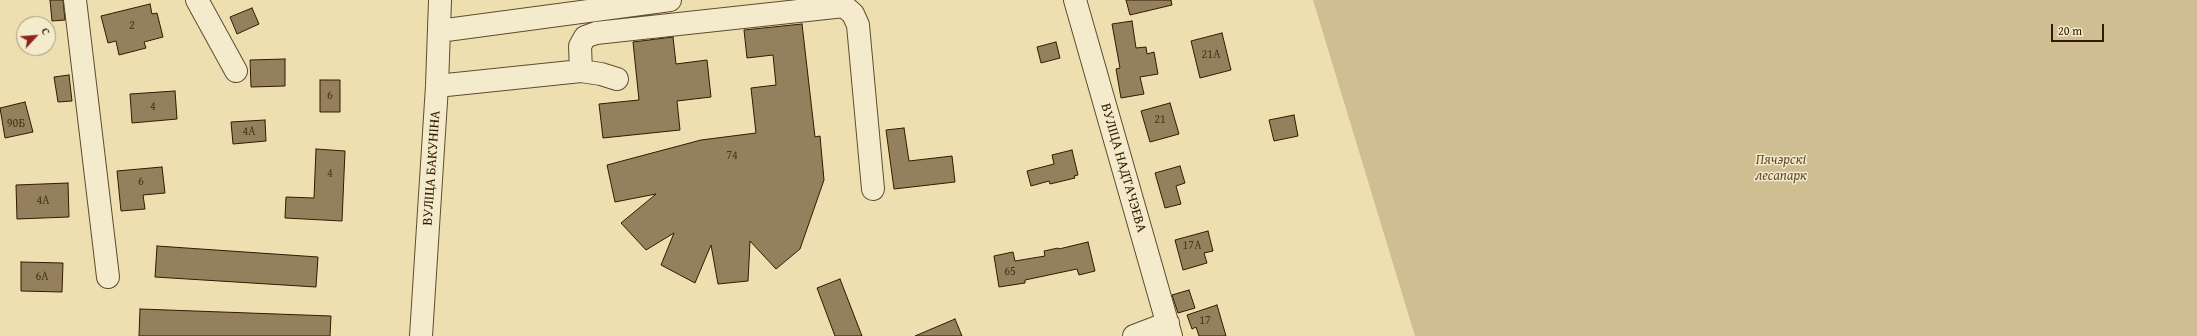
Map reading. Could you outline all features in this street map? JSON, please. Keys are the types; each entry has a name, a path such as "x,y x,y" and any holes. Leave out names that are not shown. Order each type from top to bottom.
{"street":[{"path":"75,0 108,277"},
{"path":"197,0 236,71"},
{"name":"ВУЛІЦА БАКУНІНА","path":"421,336 437,86 440,0"},
{"path":"439,31 670,0"},
{"name":"ВУЛІЦА НАДТАЧЭЕВА","path":"1075,0 1169,329"},
{"path":"581,71 580,46 585,37 596,33 844,6 853,14 858,25 873,189"},
{"path":"437,86 581,71 617,79"},
{"path":"1134,336 1169,329"}],"green space":[{"name":"Пячэрскі лесапарк","path":"1313,0 2197,0 2197,336 1415,336"}],"building":[{"path":"50,0 63,0 65,20 56,21 56,16 52,16"},
{"path":"1126,0 1171,0 1172,5 1130,15"},
{"path":"150,4 152,14 157,13 163,37 144,42 146,48 119,55 116,41 108,43 101,16"},
{"path":"252,8 259,24 237,34 230,17"},
{"path":"1132,21 1136,48 1146,47 1147,54 1154,52 1158,74 1140,77 1144,94 1121,98 1116,69 1120,68 1112,24"},
{"path":"802,24 815,137 820,136 824,180 800,249 776,269 750,241 748,281 718,284 711,245 695,283 661,265 674,233 646,250 621,223 656,194 615,202 607,165 701,140 756,133 751,88 776,85 773,55 747,58 744,30"},
{"path":"1222,33 1231,70 1200,78 1191,41"},
{"path":"673,37 676,64 707,60 711,97 677,101 680,130 603,138 599,104 639,100 633,42"},
{"path":"1056,42 1060,58 1041,63 1037,47"},
{"path":"285,59 285,86 251,87 250,60"},
{"path":"69,75 72,101 58,102 54,77"},
{"path":"320,80 340,80 340,112 320,112"},
{"path":"175,91 177,119 132,123 130,94"},
{"path":"25,102 33,132 5,138 0,108"},
{"path":"1170,103 1179,134 1150,142 1141,111"},
{"path":"1294,115 1298,136 1274,141 1269,120"},
{"path":"265,120 266,141 233,144 231,122"},
{"path":"904,128 909,161 952,156 955,182 894,189 886,130"},
{"path":"316,149 345,151 342,221 285,218 286,197 314,198"},
{"path":"1072,150 1078,175 1074,176 1075,178 1050,184 1049,181 1031,186 1027,171 1054,164 1052,155"},
{"path":"1180,166 1185,183 1176,186 1181,204 1165,208 1155,173"},
{"path":"162,167 165,193 143,195 145,209 121,211 117,171"},
{"path":"68,183 69,217 17,219 16,185"},
{"path":"1208,231 1213,251 1204,253 1207,263 1183,270 1175,240"},
{"path":"1088,242 1095,271 1079,275 1077,269 1025,280 1025,283 999,287 994,256 1013,252 1015,261 1045,256 1044,251"},
{"path":"157,246 318,257 316,287 155,277"},
{"path":"21,262 63,263 62,292 21,291"},
{"path":"840,279 862,336 835,336 817,288"},
{"path":"1189,290 1195,308 1178,313 1172,295"},
{"path":"1217,305 1226,336 1199,336 1196,327 1192,329 1187,315"},
{"path":"140,309 331,316 330,336 139,336"},
{"path":"955,319 962,336 915,336"}]}
